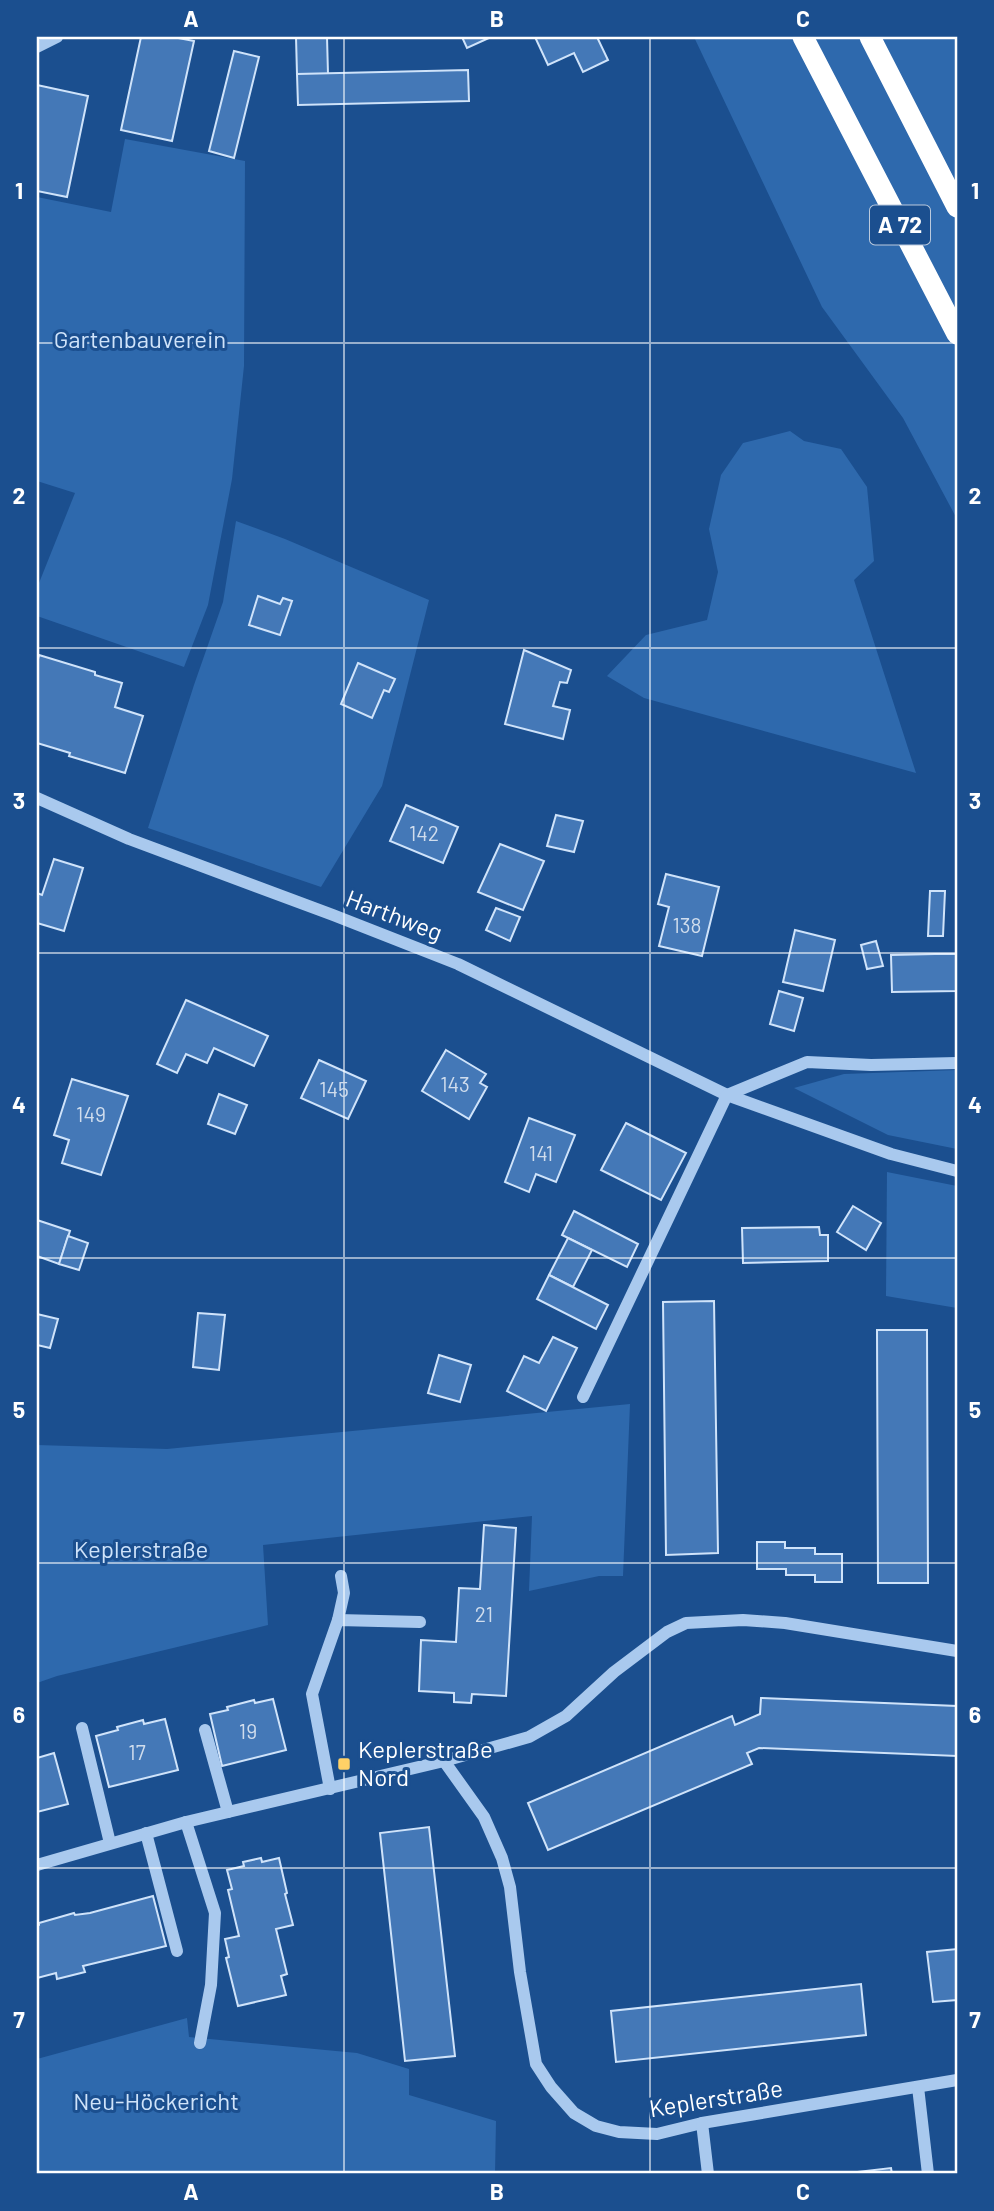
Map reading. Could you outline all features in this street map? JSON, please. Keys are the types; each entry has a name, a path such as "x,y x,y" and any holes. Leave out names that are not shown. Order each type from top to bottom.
{"highway":[{"name":"A 72","path":"803,37 957,334"},
{"name":"A 72","path":"870,37 957,207"}],"street":[{"path":"37,47 57,37"},
{"name":"Harthweg","path":"37,798 129,839 458,964 727,1095 891,1154 957,1171"},
{"path":"583,1397 727,1095 807,1062 871,1065 957,1063"},
{"path":"330,1789 312,1695 338,1619 344,1593 341,1576"},
{"path":"338,1619 420,1622"},
{"path":"37,1865 186,1822 444,1761 529,1737 566,1716 614,1672 667,1632 686,1623 743,1620 785,1623 957,1651"},
{"path":"82,1727 110,1843"},
{"path":"205,1730 228,1812"},
{"name":"Keplerstraße","path":"444,1761 484,1817 502,1857 510,1887 520,1972 536,2064 551,2087 574,2113 596,2126 619,2132 657,2134 702,2123 957,2080"},
{"path":"186,1822 215,1913 211,1985 200,2043"},
{"path":"146,1833 177,1951"},
{"path":"918,2087 928,2174"},
{"path":"702,2123 708,2174"}],"green space":[{"path":"694,37 957,37 957,519 903,418 822,307"},
{"name":"Gartenbauverein","path":"125,139 245,161 244,366 232,479 208,605 184,667 37,616 37,588 75,493 37,481 37,197 111,212"},
{"path":"790,431 804,441 841,449 867,487 874,561 854,580 916,773 644,698 607,676 646,635 707,620 718,572 709,529 721,475 743,443"},
{"path":"236,521 429,600 382,786 321,887 148,828 223,602"},
{"path":"957,1070 957,1149 888,1135 794,1088 844,1074"},
{"path":"887,1172 957,1186 957,1308 886,1296"},
{"name":"Keplerstraße","path":"630,1404 623,1576 599,1576 529,1591 532,1516 263,1545 268,1625 37,1683 37,1445 167,1449"},
{"name":"Neu-Höckericht","path":"187,2018 189,2037 357,2053 409,2069 409,2095 496,2121 495,2174 37,2174 37,2059"}],"building":[{"path":"141,37 173,37 194,41 172,141 121,130"},
{"path":"296,37 327,37 328,74 297,74"},
{"path":"462,37 491,37 467,48"},
{"path":"535,37 597,37 608,60 583,72 574,53 548,65"},
{"path":"234,51 259,57 234,158 209,151"},
{"path":"468,70 469,101 298,105 297,74"},
{"path":"37,85 88,96 67,197 37,191"},
{"path":"258,596 280,604 283,598 292,601 280,635 249,625"},
{"path":"524,650 571,670 567,683 560,682 553,706 570,710 563,739 505,724"},
{"path":"39,655 122,683 115,707 143,716 125,773 37,743"},
{"path":"358,663 395,679 389,692 384,690 372,718 341,704"},
{"path":"406,805 458,827 443,863 390,841"},
{"path":"556,815 583,821 574,852 547,846"},
{"path":"500,844 544,861 523,910 478,892"},
{"path":"54,859 83,868 64,931 37,923 37,893 42,895"},
{"path":"666,874 719,887 702,956 659,946 669,907 658,904"},
{"path":"930,891 945,891 943,936 928,936"},
{"path":"496,908 520,917 510,941 486,930"},
{"path":"795,930 835,940 823,991 783,982"},
{"path":"876,941 883,966 867,969 861,945"},
{"path":"957,954 957,991 892,992 891,955"},
{"path":"779,991 803,998 794,1031 770,1024"},
{"path":"186,1000 268,1036 254,1066 214,1048 207,1063 186,1054 177,1073 157,1064"},
{"path":"446,1050 486,1074 480,1083 487,1087 469,1119 422,1091"},
{"path":"319,1060 366,1081 348,1119 301,1098"},
{"path":"72,1079 128,1096 101,1175 62,1163 69,1140 54,1135"},
{"path":"219,1094 247,1105 235,1134 208,1124"},
{"path":"529,1118 575,1135 556,1182 536,1174 529,1192 505,1182"},
{"path":"626,1123 686,1153 661,1200 601,1170"},
{"path":"853,1206 881,1223 866,1250 837,1232"},
{"path":"574,1211 638,1244 627,1267 562,1235"},
{"path":"37,1220 70,1231 59,1264 37,1256"},
{"path":"819,1227 820,1235 828,1235 828,1261 743,1263 742,1228"},
{"path":"68,1236 88,1243 79,1270 59,1264"},
{"path":"568,1238 592,1250 573,1287 549,1275"},
{"path":"549,1275 608,1305 596,1329 537,1299"},
{"path":"714,1301 718,1553 666,1555 663,1302"},
{"path":"198,1313 225,1315 219,1370 193,1367"},
{"path":"37,1314 58,1319 50,1348 37,1345"},
{"path":"877,1330 927,1330 928,1583 878,1583"},
{"path":"553,1337 577,1348 546,1411 507,1391 524,1356 539,1363"},
{"path":"439,1355 471,1365 460,1402 428,1393"},
{"path":"484,1525 516,1528 506,1696 472,1694 471,1703 454,1702 454,1693 419,1691 421,1640 456,1642 459,1588 480,1589"},
{"path":"757,1542 785,1542 785,1548 815,1548 815,1554 842,1554 842,1582 815,1582 815,1575 786,1575 786,1569 757,1569"},
{"path":"761,1698 957,1706 957,1756 759,1748 747,1753 752,1764 548,1850 528,1803 732,1716 735,1725 760,1714"},
{"path":"273,1699 286,1750 222,1766 210,1714 254,1700 255,1703"},
{"path":"165,1719 178,1770 109,1787 96,1736 143,1720 144,1724"},
{"path":"54,1753 68,1804 37,1812 37,1758"},
{"path":"429,1827 455,2056 405,2061 380,1833"},
{"path":"261,1858 262,1862 279,1858 293,1925 276,1929 287,1974 281,1976 286,1995 238,2006 226,1958 229,1957 225,1939 239,1936 228,1890 232,1889 227,1870 244,1866 243,1862"},
{"path":"153,1896 166,1946 83,1966 85,1972 57,1979 56,1973 37,1978 39,1923"},
{"path":"957,1949 957,2000 933,2002 927,1952"},
{"path":"861,1984 866,2035 616,2062 611,2011"},
{"path":"891,2168 892,2174 840,2174"}],"place":[{"name":"Keplerstraße Nord","path":"344,1764"}]}
